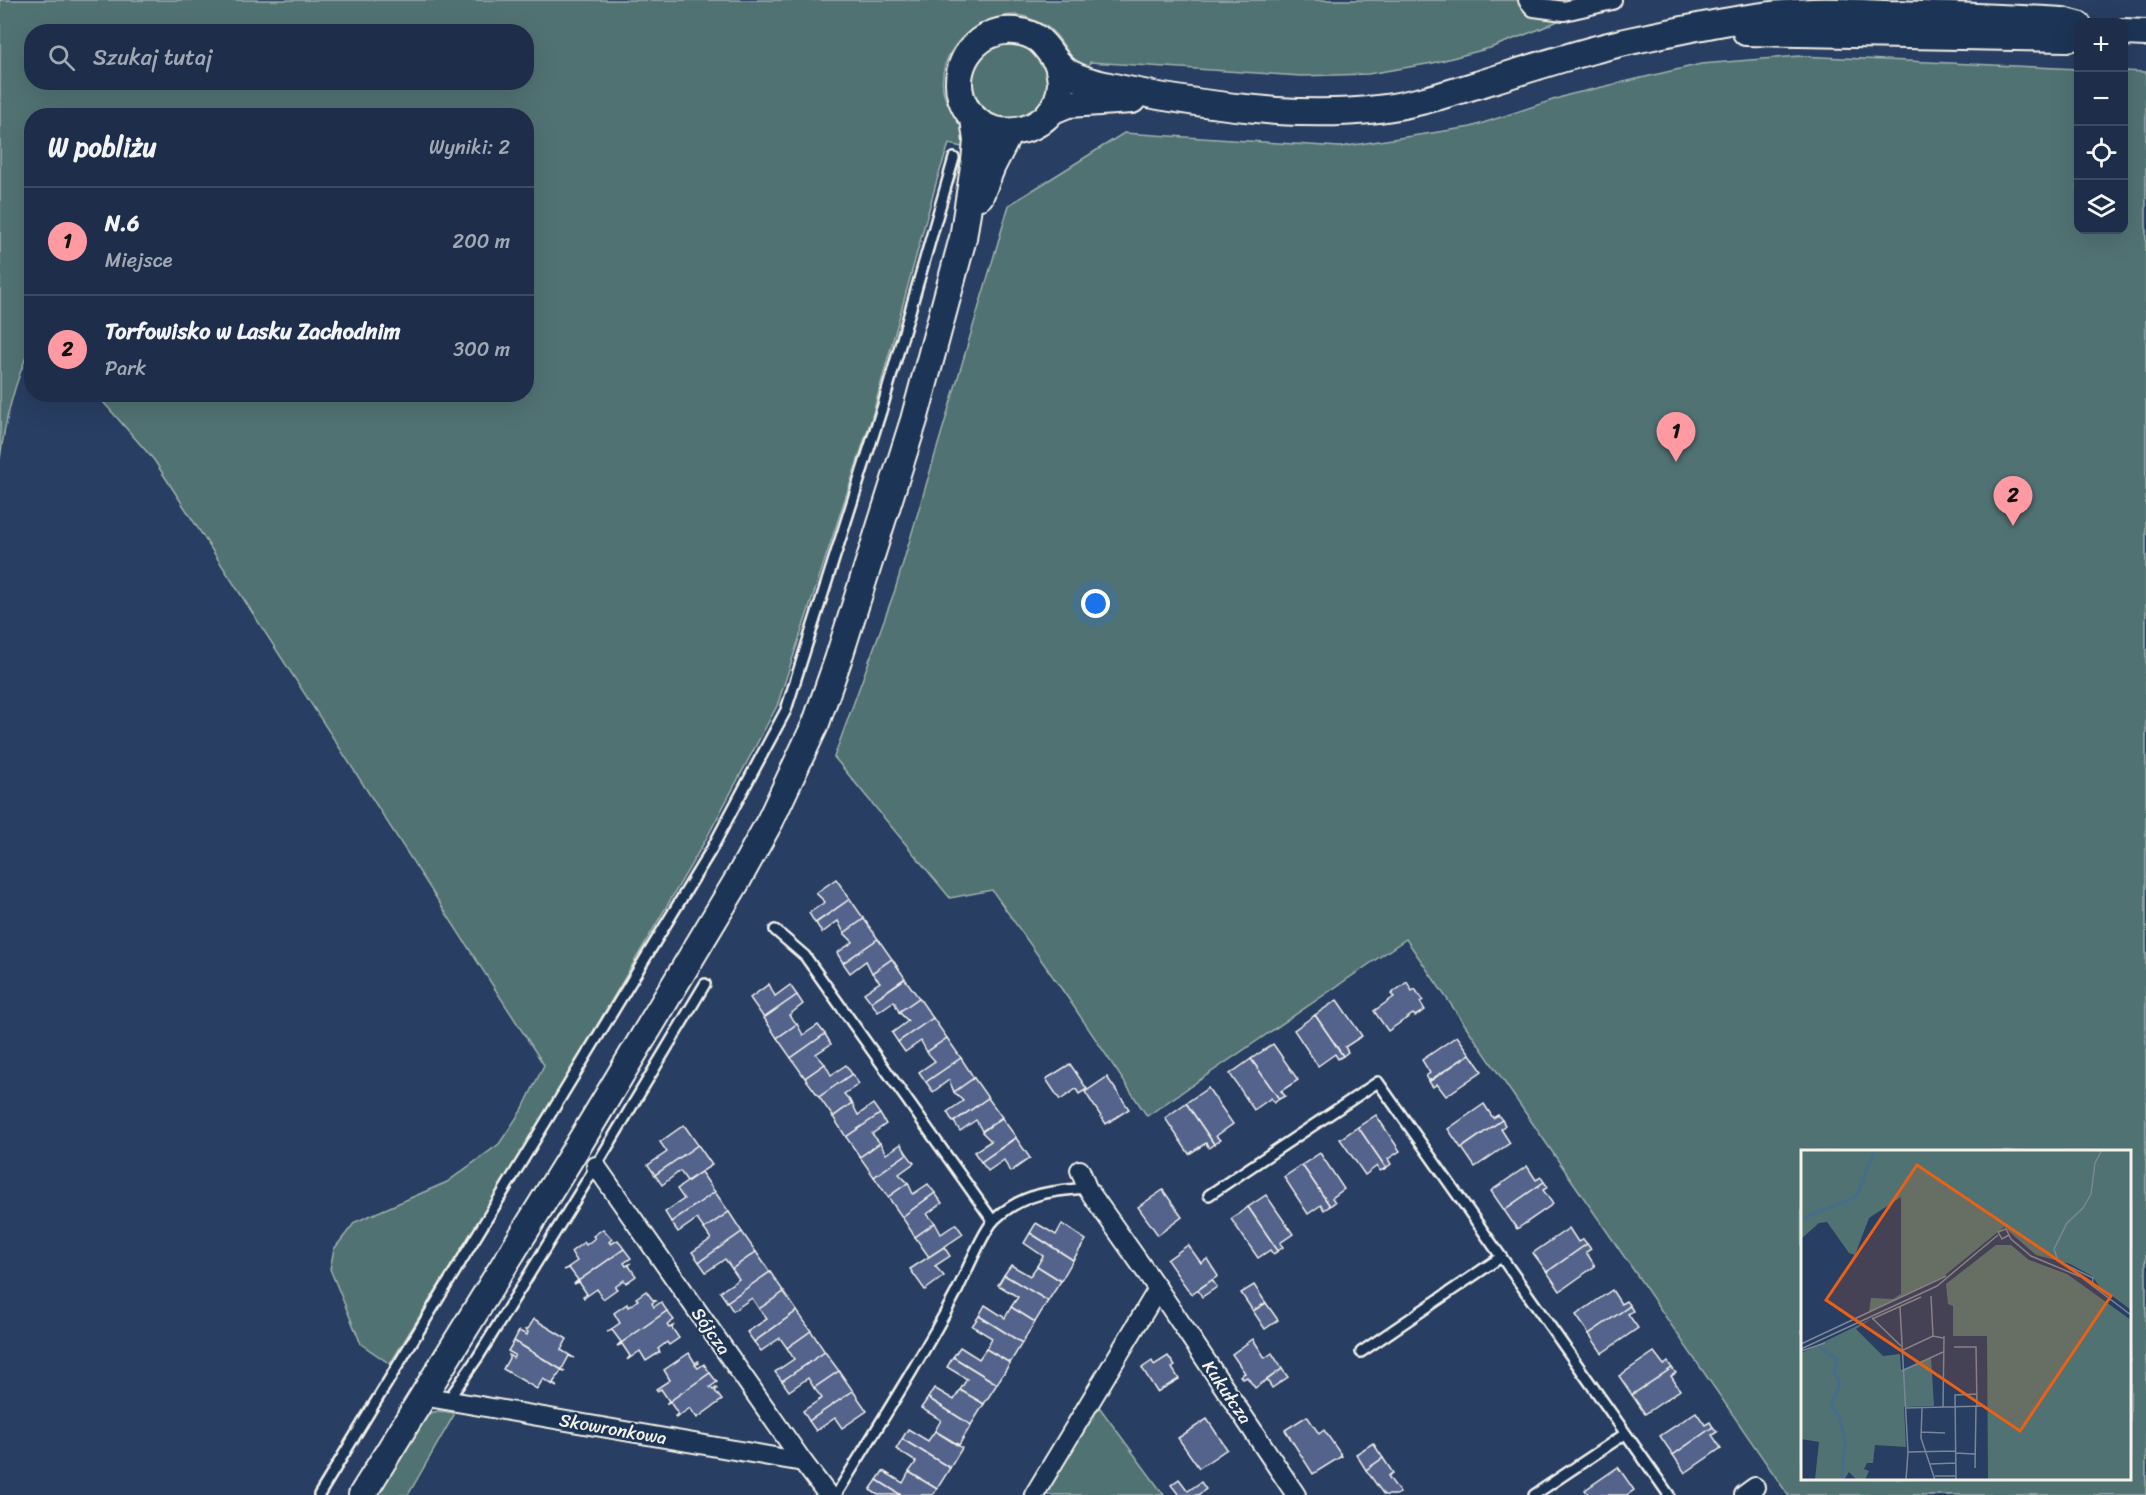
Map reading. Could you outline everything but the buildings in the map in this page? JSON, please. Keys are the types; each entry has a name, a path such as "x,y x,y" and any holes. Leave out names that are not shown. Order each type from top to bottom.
{"main road":[{"path":"1058,64 1072,74 1095,83 1168,99 1278,111 1332,112 1381,109 1447,94 1583,52 1758,16 1814,12 2062,21 2074,24"},
{"path":"1949,17 2067,38 2074,37"},
{"path":"1004,30 1031,34 1052,52 1058,64 1061,84 1056,103 1051,111 1029,129 1009,133 994,130 980,123 969,113 958,84 960,69 966,55 976,43 989,34 1004,30"},
{"path":"2128,32 2146,33"},
{"path":"1051,111 1068,104 1168,99"},
{"path":"362,1495 582,1139 737,881 770,821 816,723 914,420 963,238 977,141 974,118"},
{"path":"963,238 992,166 1009,133"}],"street":[{"path":"1528,0 1534,7 1564,11 1612,0"},
{"name":"Sójcza","path":"596,1166 828,1495"},
{"name":"Kukułcza","path":"1080,1170 1087,1188 1158,1289 1296,1495"},
{"path":"1034,1495 1158,1289"},
{"name":"Skowronkowa","path":"422,1396 803,1462"}],"lane":[{"path":"319,1495 711,850 786,710 883,405 954,158"},
{"path":"775,930 804,957 993,1221"},
{"path":"448,1400 473,1365 596,1166 705,984"},
{"path":"1209,1195 1378,1082 1669,1495"},
{"path":"836,1495 916,1364 957,1292 993,1221 1016,1202 1045,1191 1087,1188"},
{"path":"1361,1352 1501,1257"},
{"path":"1534,1495 1625,1434"}],"green space":[{"path":"0,0 1605,0 1490,48 1433,63 1368,74 1301,76 1090,62 1088,69 1075,61 1051,30 1018,15 1000,17 986,22 961,39 945,64 943,79 944,94 961,125 966,148 949,144 871,420 777,706 705,841 545,1114 390,1364 361,1344 330,1269 334,1249 355,1222 447,1182 499,1144 523,1108 544,1065 154,460 103,402 534,402 534,108 24,108 24,363 11,401 0,459"},
{"path":"1010,44 1031,50 1041,60 1047,81 1041,102 1031,112 1010,118 989,112 979,102 973,81 979,60 989,50"},
{"path":"1800,56 2074,69 2074,234 2128,234 2128,71 2146,72 2146,1495 1788,1495 1406,939 1147,1116 992,890 950,898 834,757 895,590 1009,205 1124,133 1340,147 1471,127 1568,95 1701,64"},
{"path":"1086,1389 1164,1495 1023,1495"},
{"path":"439,1411 455,1413 408,1495 375,1495 421,1419 429,1413"}],"place":[{"name":"N.6","path":"1676,462"},
{"name":"Torfowisko w Lasku Zachodnim","path":"2013,526"}]}
